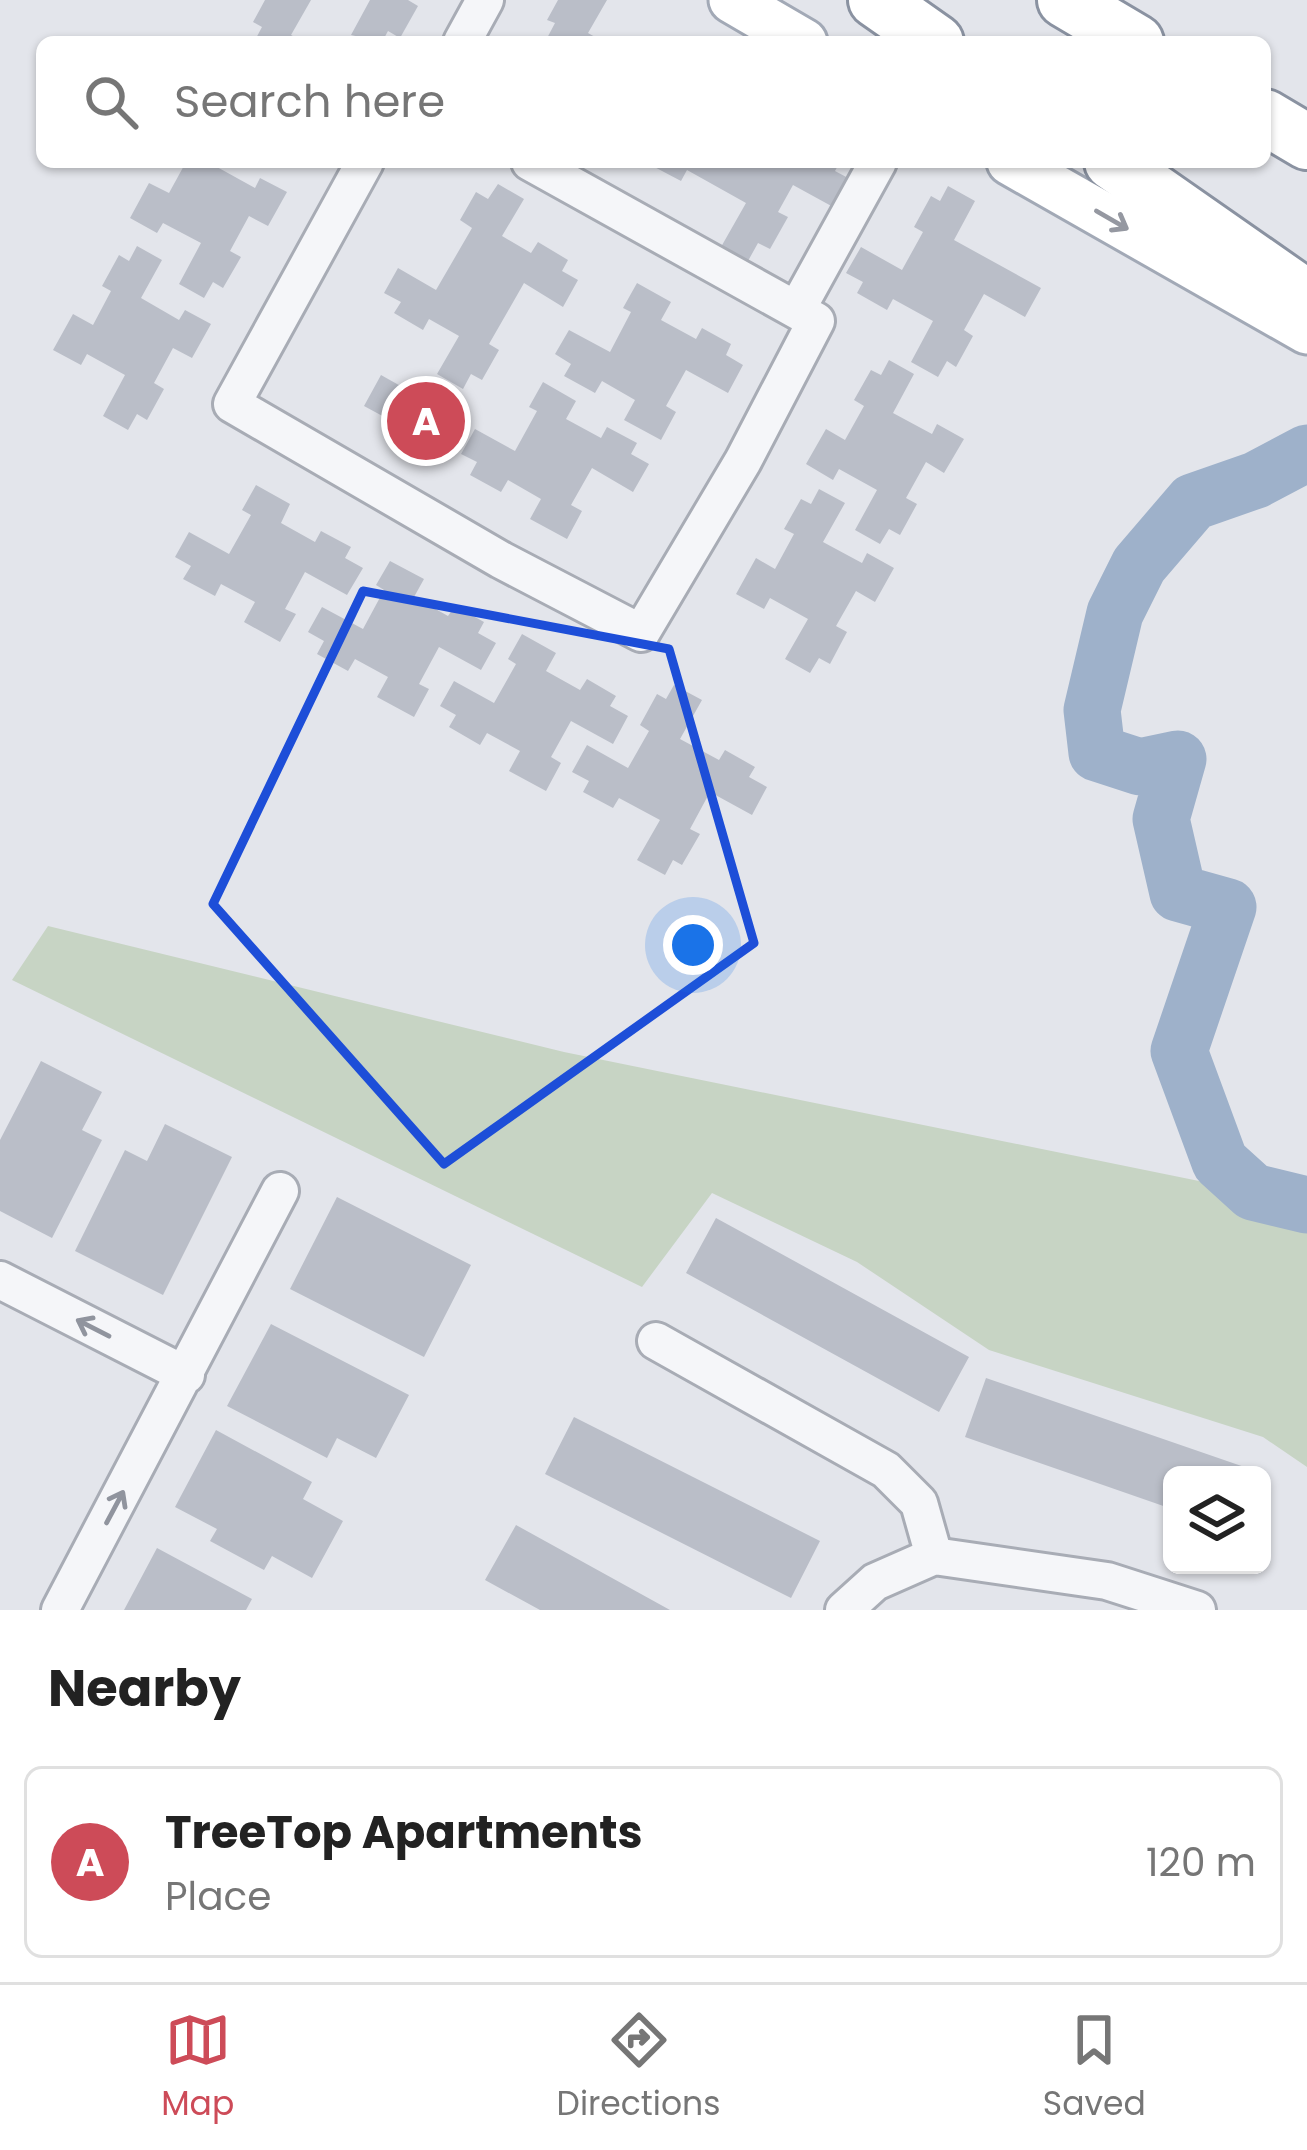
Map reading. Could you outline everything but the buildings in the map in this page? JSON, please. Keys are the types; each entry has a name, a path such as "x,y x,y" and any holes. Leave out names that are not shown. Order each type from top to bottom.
{"highway":[{"path":"876,0 928,36"},
{"path":"1065,0 1126,36"},
{"path":"1271,121 1307,142"},
{"path":"1121,168 1307,298"}],"main road":[{"path":"732,0 794,36"},
{"path":"1021,168 1307,331"}],"street":[{"path":"464,36 485,0"},
{"path":"362,168 232,404 502,560 641,633 743,461 817,321 541,168"},
{"path":"797,309 875,168"},
{"path":"60,1610 280,1191"},
{"path":"0,1280 187,1375"},
{"path":"656,1341 886,1470 920,1503 934,1556"},
{"path":"844,1610 875,1582 934,1556 1107,1580 1197,1610"}],"highlighted area":[{"path":"363,591 669,649 754,943 444,1164 213,904"}],"green space":[{"path":"48,926 564,1052 1253,1192 1307,1228 1307,1467 1263,1437 989,1350 857,1262 712,1193 642,1287 12,980"}],"waterway":[{"path":"1307,453 1256,480 1193,502 1139,565 1115,613 1092,710 1097,753 1140,767 1178,759 1161,819 1178,893 1228,907 1179,1051 1220,1162 1253,1192 1307,1205"}],"place":[{"name":"TreeTop Apartments","path":"426,421"}]}
